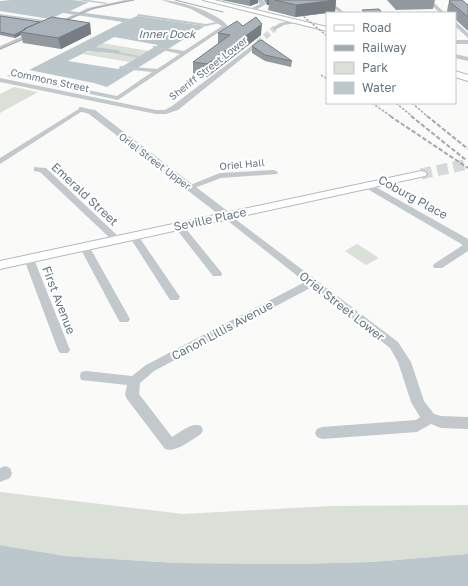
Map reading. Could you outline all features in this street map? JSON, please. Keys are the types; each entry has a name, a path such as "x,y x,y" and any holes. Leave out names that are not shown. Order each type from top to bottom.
{"main road":[{"path":"206,0 252,10 284,21 300,21 326,29"},
{"path":"456,74 468,78"},
{"name":"Seville Place","path":"1,264 421,174"}],"street":[{"path":"3,0 8,0"},
{"path":"79,0 106,4"},
{"path":"46,28 96,7 131,0"},
{"path":"10,76 118,98 225,26 222,22 194,8 163,0"},
{"path":"252,10 263,4 260,0"},
{"path":"326,0 342,12"},
{"path":"428,0 442,12"},
{"path":"0,15 51,22"},
{"path":"138,15 206,25 222,22"},
{"path":"276,28 284,21"},
{"path":"456,25 468,36"},
{"path":"0,48 39,31"},
{"path":"456,42 468,42"},
{"name":"Sheriff Street Lower","path":"97,100 156,112 171,110 258,43"},
{"path":"154,47 185,53"},
{"path":"119,53 145,58"},
{"path":"456,56 468,59"},
{"path":"122,67 158,71"},
{"name":"Commons Street","path":"0,80 97,100"},
{"path":"1,161 97,100"},
{"name":"Oriel Street Upper","path":"82,109 92,112 226,215"},
{"name":"Emerald Street","path":"37,168 43,170 116,239"},
{"name":"Oriel Hall","path":"189,187 220,176 274,172"},
{"name":"Coburg Place","path":"367,186 468,243"},
{"name":"Oriel Street Lower","path":"226,215 398,350 421,409 429,418"},
{"path":"179,226 217,274"},
{"path":"134,236 174,297"},
{"path":"84,246 124,319"},
{"path":"438,266 468,246"},
{"name":"First Avenue","path":"29,259 64,350"},
{"name":"Canon Lillis Avenue","path":"134,381 150,368 312,283"},
{"path":"86,376 134,381 132,395 170,445 196,430"},
{"path":"322,433 417,426 429,418 441,422 468,423"}],"green space":[{"path":"102,43 149,51 136,58 139,58 137,61 134,59 129,62 82,54 92,52 116,54 121,52 96,47"},
{"path":"14,87 38,92 0,113 0,94"},
{"path":"357,244 379,258 366,265 345,251"},
{"path":"0,492 183,514 331,506 468,505 468,554 372,562 297,564 175,563 66,556 0,545"}],"water":[{"name":"Inner Dock","path":"72,0 89,2 70,11 130,19 137,16 205,26 107,87 29,70 123,22 63,13 50,19 0,11 0,1","holes":["114,37 158,45 118,69 68,61 88,51 118,54 121,51 96,47"]},
{"path":"0,545 66,556 175,563 297,564 372,562 468,554 468,586 0,586"}],"building":[{"path":"275,0 336,0 296,5"},
{"path":"462,0 468,5 468,17 449,1"},
{"path":"379,9 381,12 364,12 362,10"},
{"path":"0,16 40,22 14,35 0,32"},
{"path":"52,17 90,23 58,38 20,32"},
{"path":"256,17 262,24 207,64 193,62 230,35 218,33 237,21 243,26"},
{"path":"260,40 292,61 265,55 252,46"}],"tunnel":[{"path":"258,43 275,28"},
{"path":"421,174 468,164"}],"tram line":[{"path":"57,24 94,8 134,0"},
{"path":"175,0 223,12"},
{"path":"0,49 31,36"}],"railway":[{"path":"276,0 303,16 326,35"},
{"path":"321,75 326,78"},
{"path":"373,104 392,117"},
{"path":"397,104 413,117"},
{"path":"413,104 428,117"},
{"path":"390,116 468,168"},
{"path":"411,116 466,160"},
{"path":"427,116 468,149"}]}
